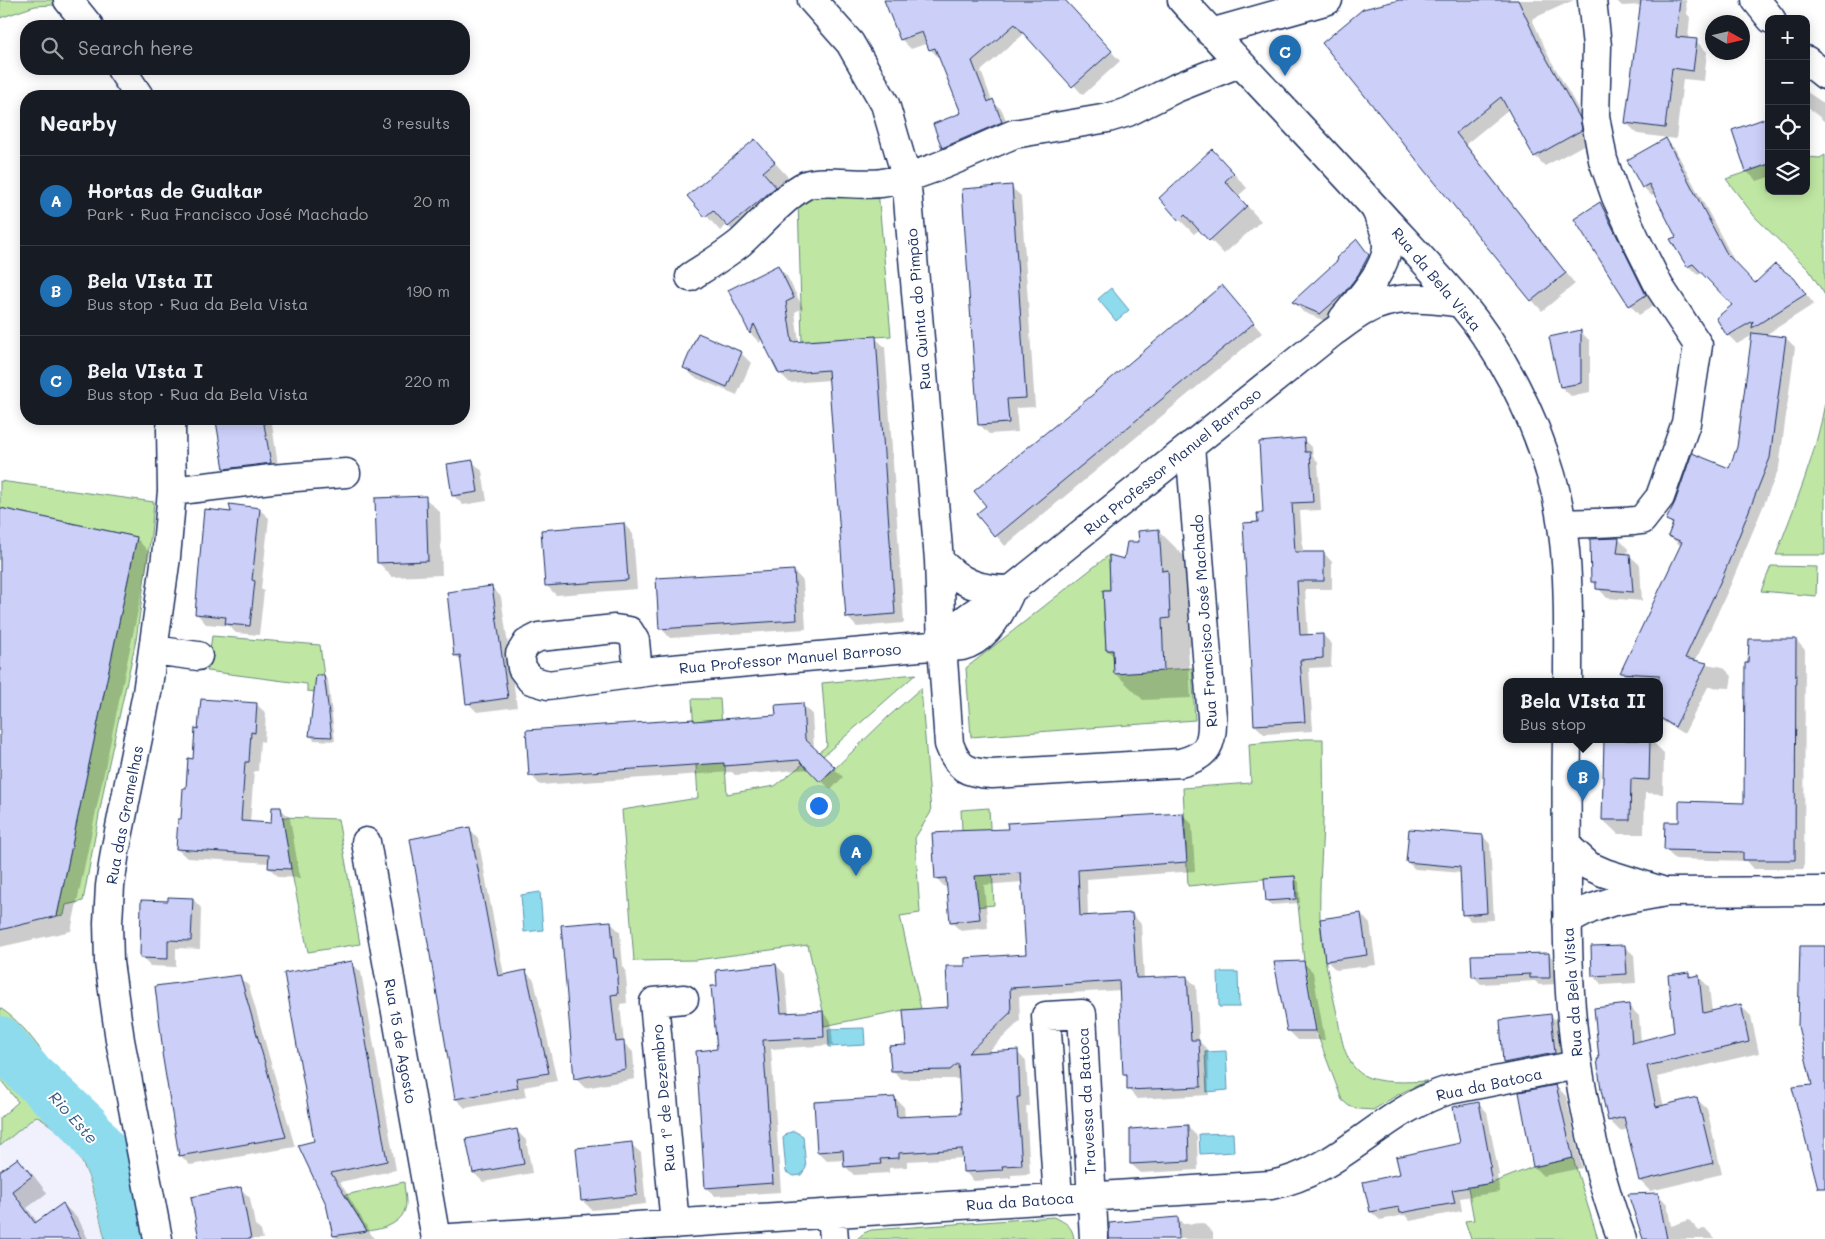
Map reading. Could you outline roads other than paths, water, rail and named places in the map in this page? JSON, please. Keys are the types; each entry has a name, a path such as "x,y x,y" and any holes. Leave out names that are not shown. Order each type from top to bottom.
{"street":[{"path":"68,0 84,20"},
{"name":"Rua Quinta do Pimpão","path":"812,0 850,43 884,104 906,176 939,560 942,645"},
{"name":"Rua da Bela Vista","path":"1182,0 1239,63 1318,145 1460,302 1510,376 1526,410 1551,475 1563,524 1567,579 1568,678"},
{"path":"1212,32 1327,0"},
{"path":"1563,524 1589,522 1618,523 1642,520 1660,498 1686,423 1698,345 1659,286 1616,197 1603,160 1595,116 1597,46 1592,0"},
{"path":"1756,0 1768,15"},
{"path":"690,277 738,244 796,191 808,185 819,183 882,183 906,176 1014,134 1090,122 1128,112 1176,88 1239,63"},
{"path":"1810,63 1825,75"},
{"path":"125,75 135,90"},
{"path":"1333,332 1382,267 1387,245 1383,225 1375,208"},
{"path":"1333,332 1363,311 1391,301 1436,299 1460,302"},
{"name":"Rua Professor Manuel Barroso","path":"638,673 942,645 949,633 959,623 1011,590 1333,332"},
{"name":"Rua das Gramelhas","path":"158,1239 120,1040 110,962 108,923 110,886 115,852 145,702 166,557 172,491 171,425"},
{"name":"Rua Francisco José Machado","path":"942,645 948,744 954,759 965,768 978,773 992,774 1180,763 1195,759 1207,749 1213,733 1190,446"},
{"path":"172,491 271,479 346,474"},
{"path":"939,560 949,571 968,583 990,590 1011,590"},
{"path":"153,650 198,656"},
{"name":"Rua da Bela Vista","path":"1567,743 1567,921 1570,987 1577,1066 1591,1135 1607,1198 1622,1239"},
{"name":"Rua 15 de Agosto","path":"366,842 436,1239"},
{"path":"1567,846 1589,866 1605,873 1666,892"},
{"path":"1567,921 1590,909 1611,902 1666,892 1825,891"},
{"name":"Rua 1º de Dezembro","path":"675,1224 654,1002 684,999"},
{"name":"Travessa da Batoca","path":"1058,1199 1046,1016 1082,1014 1092,1196"},
{"name":"Rua da Batoca","path":"436,1239 511,1237 675,1224 833,1226 1058,1199 1271,1185 1291,1181 1323,1166 1405,1110 1433,1095 1449,1090 1577,1066"},
{"path":"1092,1196 1094,1239"}],"water":[{"path":"1111,288 1129,310 1116,321 1098,299"},
{"path":"540,892 543,930 524,932 521,895"},
{"path":"1218,972 1238,972 1239,1007 1219,1007"},
{"path":"864,1028 865,1045 829,1047 828,1029"},
{"path":"1226,1051 1228,1090 1207,1092 1205,1052"},
{"path":"794,1131 803,1136 806,1168 801,1175 794,1176 786,1172 783,1138 788,1133"},
{"path":"1233,1133 1234,1152 1200,1154 1199,1134"}],"waterway":[{"name":"Rio Este","path":"0,1040 28,1072 86,1126 105,1153 116,1180 130,1239"}],"place":[{"name":"Bela VIsta I","path":"1285,76"},
{"name":"Bela VIsta II","path":"1583,801"},
{"name":"Hortas de Gualtar","path":"856,876"}]}
